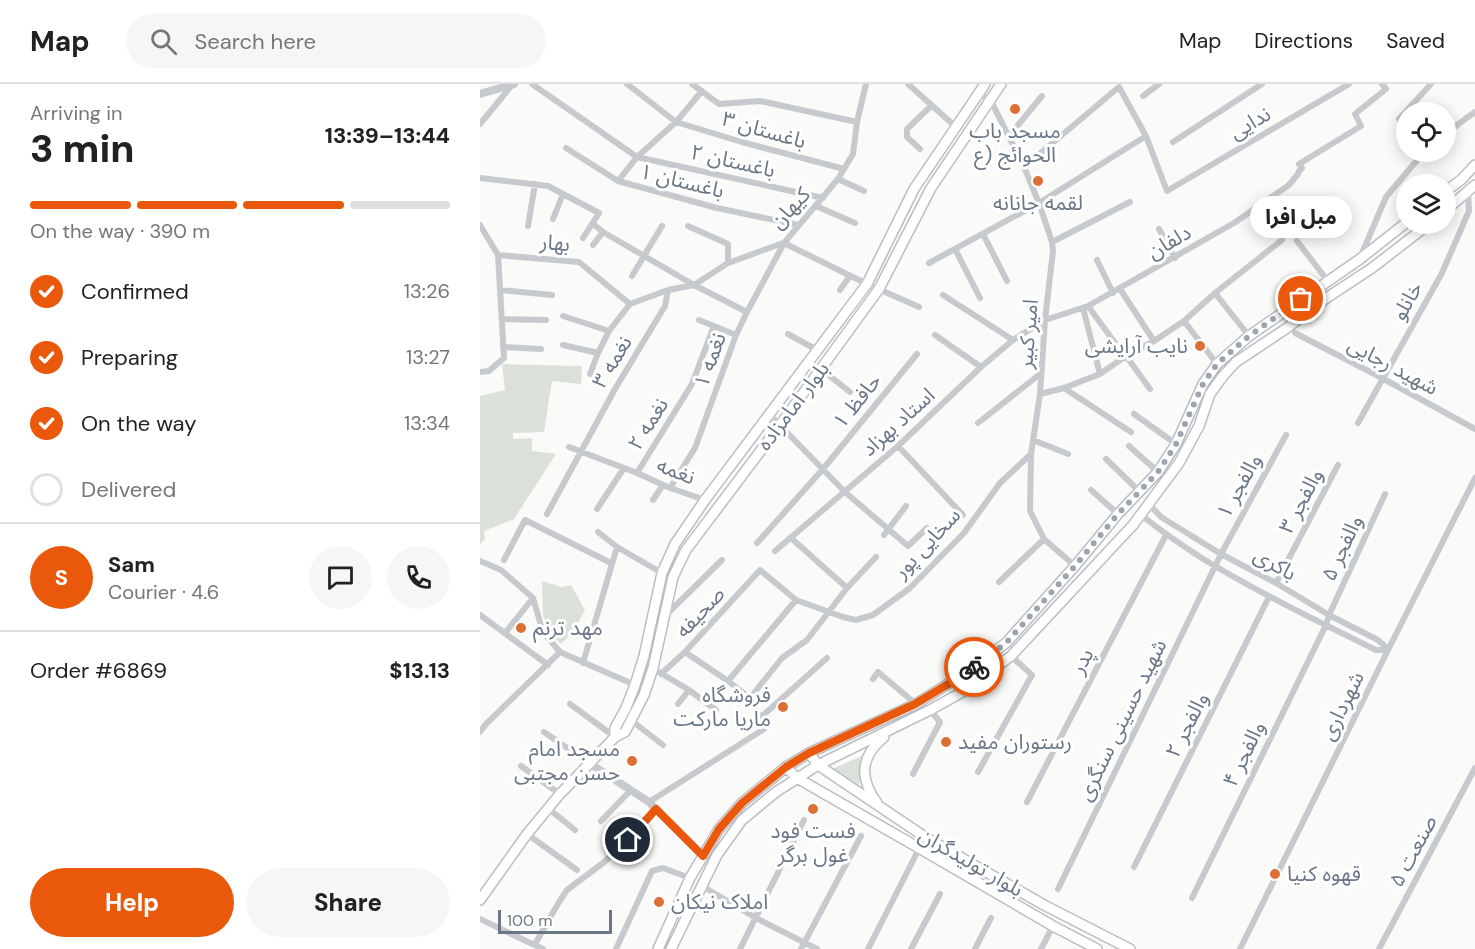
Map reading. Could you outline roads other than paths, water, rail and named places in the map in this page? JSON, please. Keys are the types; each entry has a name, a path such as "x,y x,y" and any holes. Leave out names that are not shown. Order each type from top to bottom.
{"main road":[{"name":"بلوار امامزاده","path":"615,737 615,728 626,708 644,656 662,573 675,544 705,500 867,284 914,189 985,84"},
{"name":"بلوار امامزاده","path":"481,898 527,834 560,794 615,737 625,732 657,671 663,618 673,577 686,550 879,290 931,188 1001,84"},
{"path":"1456,184 1475,165"},
{"path":"1456,201 1471,188"},
{"path":"658,949 690,878 719,829 742,803 786,767 809,753 915,704 963,675 1006,643 1118,514 1158,472 1176,444 1203,384 1217,364 1249,336 1360,259 1396,231"},
{"path":"671,949 717,855 742,820 776,792 818,765 895,728 966,690 1011,656 1133,525 1179,463 1199,426 1210,394 1236,362 1372,268 1417,234"},
{"path":"1319,286 1328,297"},
{"path":"1118,514 1133,525"},
{"path":"880,808 870,795 864,768 872,748 895,728"},
{"name":"بلوار تولیدگران","path":"809,753 818,765 925,837 1044,905 1130,949"},
{"name":"بلوار تولیدگران","path":"786,767 797,778 1053,926 1097,949"}],"street":[{"path":"480,94 513,84"},
{"path":"480,124 513,84"},
{"path":"532,84 637,157"},
{"path":"627,84 676,122"},
{"path":"692,84 719,104 760,101 857,122"},
{"name":"کیهان","path":"630,304 668,290 694,285 728,263 784,243 838,179 853,154 857,122 866,84"},
{"path":"908,84 956,127"},
{"path":"1143,96 1160,84"},
{"path":"1173,142 1262,84"},
{"name":"ندایی","path":"1146,136 1167,191 1349,84"},
{"path":"1414,102 1431,84"},
{"path":"929,263 1040,203 1146,136 1119,87 1024,167"},
{"name":"دلفان","path":"1045,320 1085,307 1113,293 1234,223 1289,185 1302,168 1299,164 1360,126 1355,114 1384,87"},
{"path":"618,182 637,157 676,122 702,91"},
{"path":"979,93 991,101"},
{"path":"1009,136 1042,96"},
{"name":"امیر کبیر","path":"991,101 1040,203 1053,251 1040,374 1040,394 1031,454 1029,511 1044,539 1075,566"},
{"path":"920,149 907,137 907,129 931,106"},
{"path":"1456,126 1475,112"},
{"name":"باغستان ۳","path":"676,122 844,169"},
{"name":"باغستان ۱","path":"566,148 618,182 717,208 798,225"},
{"name":"باغستان ۲","path":"637,157 823,198"},
{"path":"1360,259 1386,197 1416,162"},
{"path":"480,178 548,186 599,213 583,238"},
{"path":"838,179 864,191"},
{"path":"528,226 535,184"},
{"name":"خانلو","path":"1358,423 1442,273 1469,211 1471,188"},
{"path":"553,219 563,194"},
{"path":"1052,242 1130,202"},
{"path":"816,206 855,223"},
{"path":"592,224 694,285 747,312"},
{"path":"480,225 498,255 504,358 489,371 480,372"},
{"path":"633,276 662,226"},
{"path":"688,226 728,244 728,263"},
{"path":"1158,229 1174,258"},
{"path":"593,245 603,232"},
{"path":"983,234 1007,281"},
{"path":"1040,394 1064,388 1100,374 1123,354 1154,341 1184,321 1215,293 1282,240"},
{"path":"1297,241 1327,280"},
{"path":"784,243 919,308"},
{"name":"نغمه ۱","path":"653,500 667,487 695,448 736,335 784,243"},
{"path":"955,249 980,298"},
{"name":"بهار","path":"498,255 579,262 630,304"},
{"path":"1097,260 1113,293"},
{"path":"840,290 850,276"},
{"path":"1120,289 1154,341"},
{"path":"500,290 552,295"},
{"name":"نغمه ۳","path":"547,514 615,389 665,306 668,290"},
{"path":"1215,293 1249,336"},
{"path":"943,295 1013,340"},
{"path":"590,374 609,332 630,304"},
{"path":"1085,307 1150,389"},
{"path":"1085,307 1100,374"},
{"path":"563,316 609,332"},
{"path":"502,320 546,320"},
{"path":"699,320 736,335"},
{"name":"استاد بهزاد","path":"775,551 898,446 981,367 1013,340 1045,320"},
{"path":"1184,321 1217,364"},
{"name":"نغمه ۲","path":"637,473 692,384 714,326"},
{"name":"شهید رجایی","path":"1295,333 1475,429"},
{"path":"788,334 817,350"},
{"path":"935,335 981,367"},
{"path":"563,345 598,353"},
{"path":"503,347 541,349"},
{"name":"حافظ ۱","path":"757,543 823,469 917,354"},
{"path":"821,369 850,392"},
{"path":"978,423 1040,374"},
{"path":"1064,388 1131,432"},
{"path":"1134,414 1176,444"},
{"path":"770,415 886,532 908,546 927,528"},
{"name":"والفجر ۱","path":"1216,566 1286,435"},
{"path":"1033,440 1068,454"},
{"path":"898,446 963,515"},
{"path":"1129,446 1158,472"},
{"name":"نغمه","path":"569,447 705,500"},
{"name":"سخایی پور","path":"760,570 796,600 843,618 856,620 873,615 910,588 964,533 1000,483 1031,454"},
{"path":"1106,459 1139,491"},
{"name":"والفجر ۳","path":"1276,583 1338,465"},
{"path":"597,509 624,468"},
{"name":"شهرداری","path":"1240,949 1475,478"},
{"path":"1090,490 1118,514"},
{"name":"والفجر ۵","path":"1326,625 1385,494"},
{"name":"باکری","path":"1148,503 1161,517 1221,554 1378,640 1388,650"},
{"path":"886,532 906,506"},
{"path":"1140,514 1166,535 1269,597 1376,650 1388,650"},
{"path":"1154,526 1154,519 1161,517"},
{"path":"504,560 525,520 611,563"},
{"path":"598,532 617,547 662,573"},
{"name":"پدر","path":"1027,802 1166,535"},
{"path":"791,538 847,588"},
{"path":"999,582 1044,539"},
{"path":"583,663 617,547"},
{"path":"750,698 782,658 807,640 847,588 876,557"},
{"path":"663,618 722,560"},
{"path":"480,561 501,570 533,598 543,632 560,652 635,685"},
{"name":"شهید حسینی سنگری","path":"1058,889 1216,566"},
{"name":"صحیفه","path":"657,671 685,652 760,570"},
{"name":"والفجر ۲","path":"1134,867 1269,597"},
{"path":"505,633 533,598"},
{"path":"728,681 796,600"},
{"path":"480,615 548,665"},
{"name":"والفجر ۴","path":"1192,898 1326,625"},
{"path":"480,732 483,722 560,652"},
{"path":"649,802 764,729 750,698 685,652"},
{"path":"978,772 1032,675 1011,656"},
{"path":"760,718 827,658"},
{"path":"657,671 716,710"},
{"path":"873,679 878,672 915,704"},
{"path":"678,704 688,690"},
{"path":"570,704 615,737"},
{"path":"913,774 940,722 930,710"},
{"path":"632,721 663,745"},
{"path":"544,732 649,802 703,856"},
{"path":"521,766 560,794"},
{"name":"صنعت ۵","path":"1380,949 1475,768"},
{"path":"601,821 631,790"},
{"path":"549,809 575,830"},
{"path":"535,944 567,891 628,840 656,809"},
{"path":"740,949 804,820"},
{"path":"527,834 577,870"},
{"path":"801,949 861,836"},
{"path":"868,949 925,837"},
{"path":"615,949 652,871 663,868 690,878"},
{"path":"702,886 756,918 817,949"},
{"path":"911,949 940,894"},
{"path":"975,949 991,918"},
{"path":"480,919 543,949"},
{"path":"1041,949 1053,926"}],"place":[{"name":"مسجد باب الحوائج (ع","path":"1015,109"},
{"name":"لقمه جانانه","path":"1038,181"},
{"name":"مبل افرا","path":"1301,299"},
{"name":"نایب آرایشی","path":"1200,346"},
{"name":"مهد ترنم","path":"521,628"},
{"name":"فروشگاه ماریا مارکت","path":"783,707"},
{"name":"رستوران مفید","path":"946,742"},
{"name":"مسجد امام حسن مجتبی","path":"632,761"},
{"name":"فست فود غول برگر","path":"813,809"},
{"name":"قهوه کنیا","path":"1275,874"},
{"name":"املاک نیکان","path":"659,902"}]}
